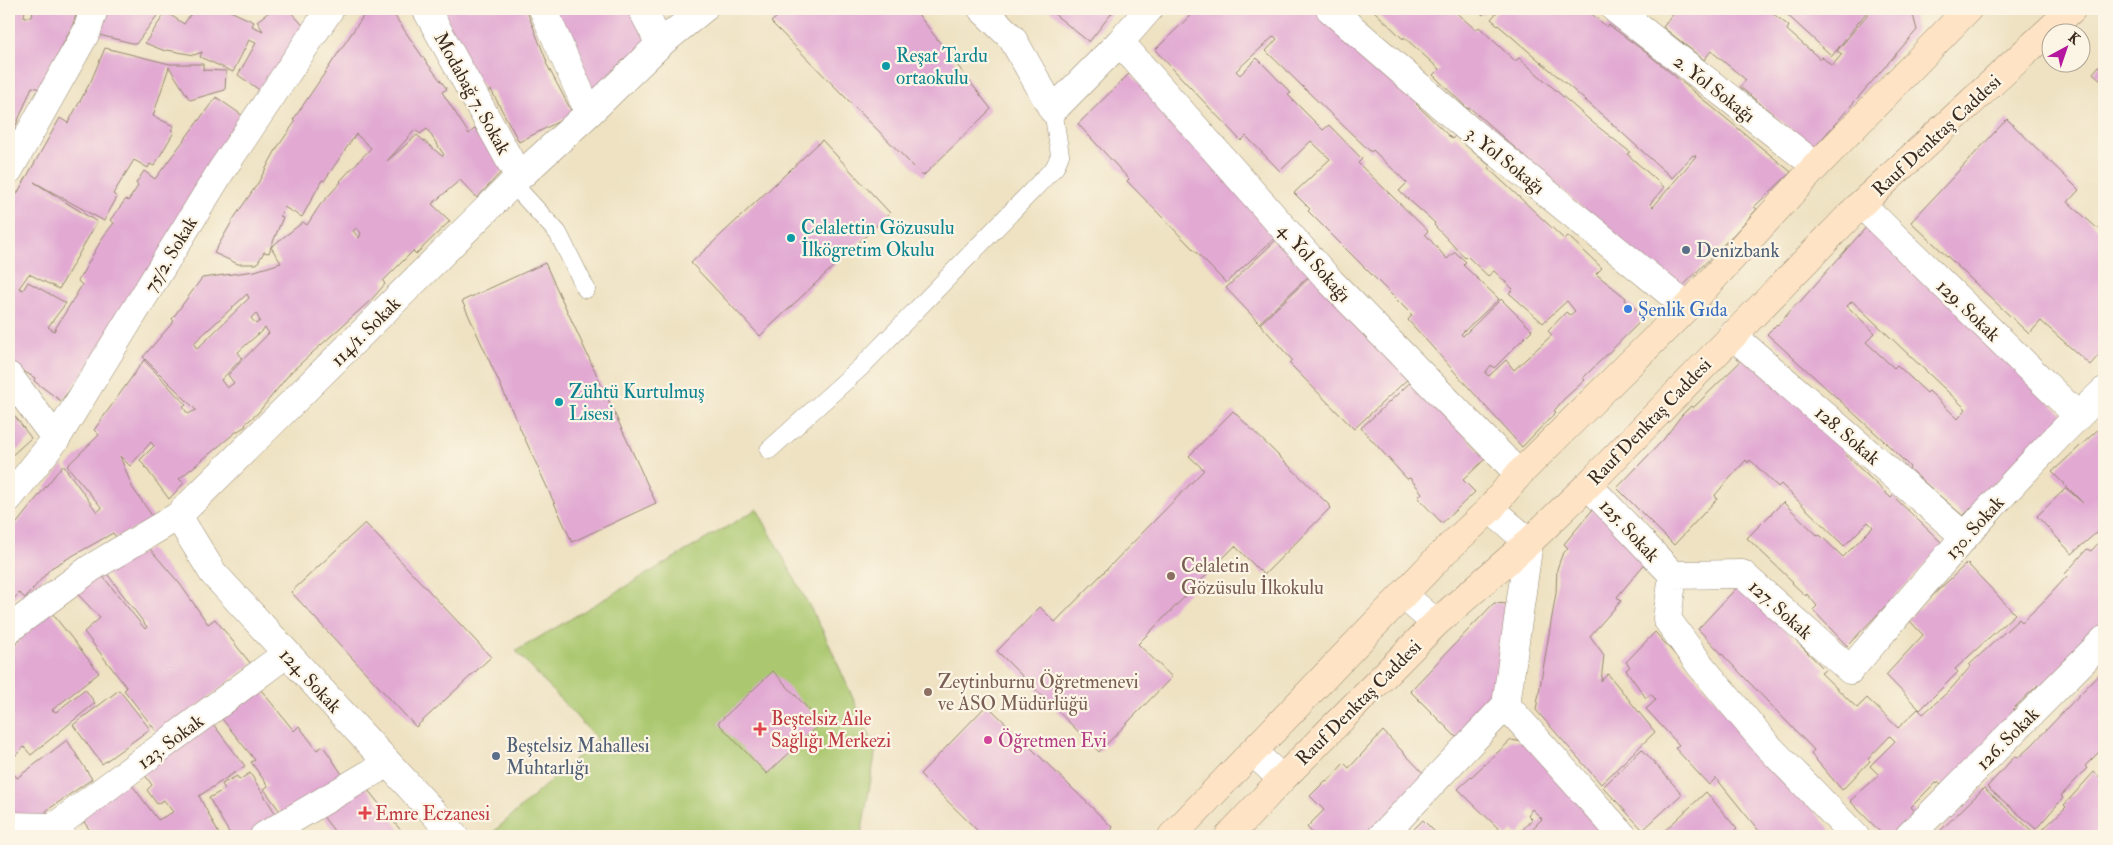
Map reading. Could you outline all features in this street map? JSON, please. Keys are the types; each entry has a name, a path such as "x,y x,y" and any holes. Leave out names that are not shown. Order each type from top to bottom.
{"main road":[{"name":"Rauf Denktaş Caddesi","path":"1229,836 1282,779 1436,623 1530,542 1588,485 1861,204 2072,9"},
{"path":"1172,836 1443,553 1490,510 1519,474 1687,307 1961,11"}],"street":[{"path":"9,170 87,31 94,9"},
{"name":"75/2. Sokak","path":"9,498 56,439 221,170 330,9"},
{"name":"Modabağ 7. Sokak","path":"426,9 516,180"},
{"path":"543,9 589,113"},
{"path":"642,9 660,44"},
{"name":"114/1. Sokak","path":"9,629 91,568 178,516 516,180 660,44 703,9"},
{"path":"982,9 1012,38 1053,110 1120,42 1149,9"},
{"name":"3. Yol Sokağı","path":"1330,9 1467,128 1687,307"},
{"name":"2. Yol Sokağı","path":"1615,9 1816,166"},
{"name":"4. Yol Sokağı","path":"1120,42 1331,282 1519,474"},
{"name":"129. Sokak","path":"1861,204 2078,416"},
{"name":"128. Sokak","path":"1732,335 1964,536"},
{"path":"9,376 56,439"},
{"name":"130. Sokak","path":"1850,670 1964,536 2104,391"},
{"name":"125. Sokak","path":"1588,485 1673,575"},
{"path":"1382,836 1506,705 1530,542 1490,510"},
{"name":"124. Sokak","path":"178,516 213,573 455,836"},
{"name":"127. Sokak","path":"1673,575 1742,574 1850,670"},
{"path":"1673,575 1666,619 1700,665 1767,745 1855,836"},
{"path":"1403,596 1436,623"},
{"name":"126. Sokak","path":"1909,836 2104,640"},
{"name":"123. Sokak","path":"58,832 286,654"},
{"path":"1506,705 1623,836"},
{"path":"1253,752 1282,779"},
{"path":"264,836 388,763"},
{"path":"9,826 58,832"}],"lane":[{"path":"769,450 861,367 1054,167 1060,155 1053,110"},
{"path":"516,180 558,233 586,289"}],"green space":[{"path":"757,509 824,633 876,750 861,836 489,836 597,739 516,651"}],"building":[{"path":"33,9 78,9 73,24 41,89 32,87 9,142 9,10 25,10 24,17 32,17"},
{"path":"109,9 162,9 136,44 99,35"},
{"path":"194,9 226,9 254,22 252,26 263,31 257,21 273,9 288,9 311,34 268,96 238,75 256,43 249,40 233,72 200,57 202,52 194,55 165,51 145,43 166,12 184,24"},
{"path":"368,9 390,9 447,89 442,92 469,134 475,128 503,170 477,198 460,180 432,204 450,221 416,254 413,251 383,281 385,284 372,299 291,372 258,413 245,424 246,426 179,479 184,483 169,499 140,460 154,446 151,442 130,466 120,456 132,487 155,520 116,537 113,533 51,568 25,598 19,593 9,604 9,533 63,465 97,512 102,508 67,466 99,435 94,430 144,360 186,405 183,407 188,414 196,410 143,357 174,321 172,319 202,278 255,271 281,263 271,247 269,253 264,252 257,264 238,264 214,253 234,218 258,183 277,148 295,122 293,120","holes":["427,129 444,155 442,156 417,135 387,161 415,130 420,134","356,134 371,148 320,205 307,225 303,222 271,247 283,217 280,216 284,207 302,217 322,180 324,181","357,228 361,233 359,238 353,231","247,294 249,298 197,349 194,344 196,341","256,313 260,321 256,324 251,318","265,328 269,333 228,375 234,383 227,388 221,380 242,358 238,352"]},
{"path":"442,9 526,9 546,63 573,114 519,142 491,90 487,92 454,45"},
{"path":"552,9 635,9 653,40 587,95"},
{"path":"654,9 670,9 658,17"},
{"name":"Reşat Tardu ortaokulu","path":"787,9 914,9 991,109 923,176 771,22"},
{"path":"1048,9 1115,9 1089,42"},
{"path":"1197,9 1325,9 1420,100 1416,104 1452,139 1455,136 1490,166 1488,168 1564,239 1568,236 1602,268 1596,274 1626,298 1625,300 1645,317 1583,378 1585,380 1564,399 1554,411 1556,412 1522,447 1408,320 1412,315 1308,211 1310,209 1294,193 1330,159 1311,141 1280,171 1246,136 1241,141 1155,50","holes":["1274,36 1277,39 1266,51 1371,152 1373,150 1407,183 1399,191 1435,223 1434,225 1465,258 1467,256 1488,276 1494,271 1513,289 1509,293 1543,323 1567,301 1575,311 1570,315 1566,312 1548,331 1552,335 1514,370 1506,360 1489,376 1485,373 1491,365 1494,368 1532,330 1501,299 1463,336 1461,334 1499,299 1463,265 1466,262 1455,252 1447,259 1425,234 1428,231 1358,163 1362,159 1329,125 1323,130 1288,95 1291,93 1257,58 1240,75 1236,71"]},
{"path":"1372,9 1452,9 1476,30 1479,27 1515,61 1519,58 1592,122 1630,152 1627,154 1664,187 1650,204 1653,207 1696,156 1693,155 1672,178 1491,19 1500,9 1586,9 1607,27 1609,25 1648,54 1791,172 1754,207 1757,209 1677,292 1470,108 1468,109 1433,75 1439,69 1404,37 1403,39"},
{"path":"1476,9 1489,9 1483,15"},
{"path":"1677,9 1767,9 1789,26 1787,30 1820,59 1822,57 1832,66 1842,54 1837,51 1872,9 1905,9 1913,15 1917,30 1814,148 1740,87 1746,80 1711,51 1704,60 1663,27"},
{"path":"1781,9 1869,9 1832,56"},
{"path":"105,48 170,64 203,64 203,70 226,71 225,90 190,100 169,67 153,116 174,126 171,130 174,132 154,166 150,164 148,168 134,160 113,194 117,197 104,221 34,182 97,222 59,289 29,274 19,288 23,290 28,282 66,303 48,327 54,331 82,285 78,281 103,237 114,223 110,220 126,199 128,201 138,186 136,183 144,171 155,179 216,97 249,120 95,358 61,401 34,381 35,378 18,368 9,357 9,208 60,118 68,123 91,81"},
{"path":"2104,60 2104,83 2093,73"},
{"path":"1130,73 1278,235 1226,283 1127,181 1129,179 1078,124"},
{"path":"2007,119 2079,190 2068,202 2098,229 2104,223 2104,349 2090,365 2041,321 2029,334 1911,222"},
{"name":"Celalettin Gözusulu İlkögretim Okulu","path":"822,140 890,213 760,336 691,263"},
{"path":"1869,224 2063,415 1963,516 1909,469 1910,467 1883,440 1767,334 1798,304","holes":["1852,301 1966,409 1958,419 1929,391 1927,393 1897,365 1894,368 1866,342 1875,333 1847,306"]},
{"path":"1282,234 1315,270 1259,323 1226,288"},
{"name":"Zühtü Kurtulmuş Lisesi","path":"545,263 656,503 572,542 462,301"},
{"path":"1317,270 1412,375 1354,429 1289,363 1292,360 1260,324"},
{"path":"1749,353 1845,450 1843,452 1891,498 1893,496 1944,545 1847,646 1813,610 1817,606 1807,594 1806,596 1747,538 1783,502 1843,557 1873,527 1868,522 1844,546 1781,484 1778,487 1750,460 1748,463 1746,460 1715,495 1717,499 1674,545 1617,488 1663,440 1681,416 1691,406 1693,408"},
{"path":"1416,377 1485,459 1463,480 1475,492 1442,523 1418,498 1422,493 1410,478 1407,479 1361,428"},
{"path":"9,408 31,438 9,458"},
{"path":"1233,411 1331,507 1264,575 1235,546 1138,644 1172,677 1099,752 997,651 1040,607 1055,622 1204,470 1189,456"},
{"path":"2104,424 2104,519 2101,522 2104,526 2072,554 2037,516 2066,488 2083,503 2052,472"},
{"path":"1594,508 1647,561 1617,597 1621,601 1590,636 1604,655 1601,681 1608,674 1655,732 1601,784 1536,710 1556,593 1557,569 1562,555 1568,548 1564,544"},
{"path":"365,523 491,657 416,727 291,592"},
{"path":"2104,537 2104,623 2041,689 2038,685 2013,709 2017,713 1945,788 1939,782 1937,784 1936,782 1911,807 1917,813 1893,836 1884,836 1850,801 1879,775 1870,766 1895,741 1890,736 1868,759 1870,761 1842,790 1811,754 1814,750 1698,629 1742,582 1825,670 1821,673 1857,708 1867,698 1898,728 1918,709 1923,714 1949,691 1971,666 1969,665 2019,619 2022,622 2067,576 2065,574 2087,549 2091,551"},
{"path":"150,549 180,584 208,624 215,619 251,664 160,736 124,690 127,688 84,632 100,618 73,589 97,569 145,629 147,627 105,571"},
{"path":"1967,563 2015,614 1955,669 1958,672 1920,710 1886,675 1923,635 1908,619"},
{"path":"1494,603 1508,604 1496,710 1463,744 1410,691"},
{"path":"48,608 99,673 52,710 56,712 85,689 95,703 31,755 24,747 9,762 9,715 11,713 9,710 9,652"},
{"path":"1655,632 1836,836 1763,836 1716,778 1709,785 1675,748 1679,745 1646,709 1656,700 1651,694 1646,698 1626,670 1630,667 1626,662"},
{"path":"773,671 821,723 767,774 718,723"},
{"path":"2102,671 2104,674 2104,747 2085,766 2087,768 2061,796 2063,798 2036,829 1987,787 2015,756 2018,758 2032,745"},
{"path":"119,690 150,729 102,764 73,725"},
{"path":"261,690 294,731 299,726 317,750 323,746 344,777 284,817 264,789 268,786 251,762 255,760 222,719"},
{"name":"Öğretmen Evi","path":"987,705 1113,828 1105,836 983,836 920,774"},
{"path":"213,724 245,766 199,796 220,836 94,836 79,815 129,781 158,820 173,812 164,800 157,804 147,790 152,785 142,771"},
{"path":"1383,731 1425,775 1373,836 1315,836 1307,827 1324,810 1310,796 1326,780 1327,782 1344,763 1349,768"},
{"path":"67,740 92,779 46,811 47,813 40,820 9,817 9,768 17,778"},
{"path":"1511,740 1523,742 1612,836 1525,836 1542,819 1532,809 1528,815 1532,819 1518,835 1513,831 1506,836 1458,789"},
{"path":"1642,749 1682,794 1643,830 1603,787"},
{"path":"2094,772 2104,781 2104,836 2036,836 2066,807 2064,805"},
{"path":"250,773 279,819 250,836 231,836 209,798 225,789 222,784 237,776 239,780"},
{"path":"363,784 406,836 338,836 322,815"},
{"path":"1984,788 2032,831 2027,836 1935,836"},
{"path":"1706,792 1737,829 1732,833 1735,836 1659,836"},
{"path":"1423,820 1439,836 1407,836"}],"place":[{"name":"Reşat Tardu ortaokulu","path":"886,66"},
{"name":"Celalettin Gözusulu İlkögretim Okulu","path":"791,238"},
{"name":"Denizbank","path":"1686,250"},
{"name":"Şenlik Gıda","path":"1628,309"},
{"name":"Zühtü Kurtulmuş Lisesi","path":"559,402"},
{"name":"Celaletin Gözüsulu İlkokulu","path":"1171,576"},
{"name":"Zeytinburnu Öğretmenevi ve ASO Müdürlüğü","path":"928,692"},
{"name":"Beştelsiz Aile Sağlığı Merkezi","path":"760,729"},
{"name":"Öğretmen Evi","path":"988,740"},
{"name":"Beştelsiz Mahallesi Muhtarlığı","path":"496,756"},
{"name":"Emre Eczanesi","path":"365,813"}]}
